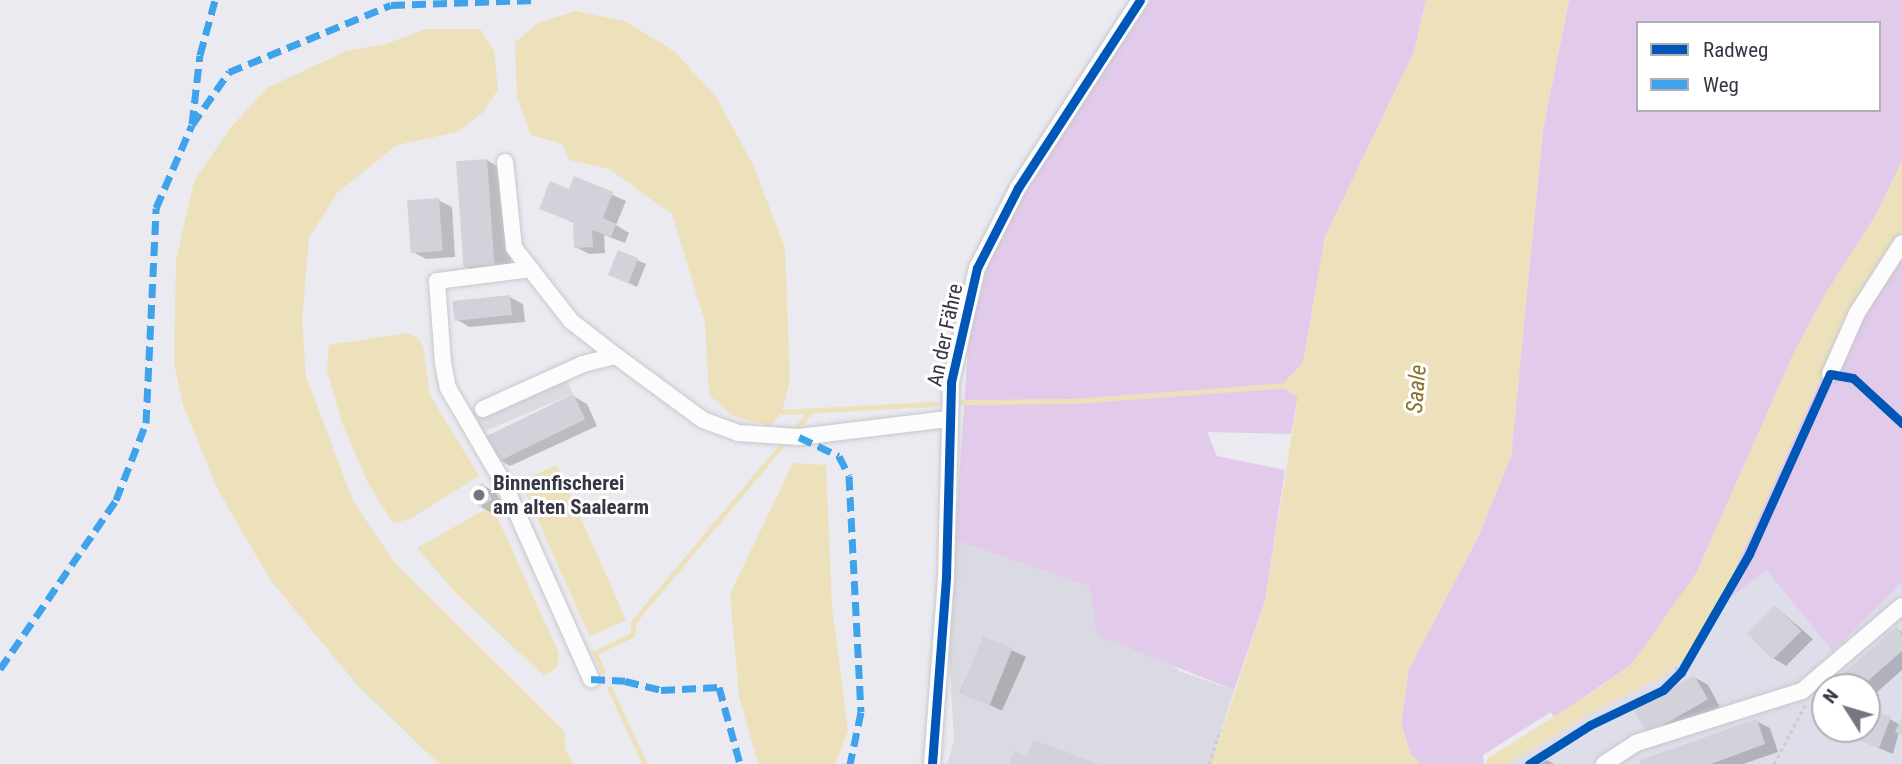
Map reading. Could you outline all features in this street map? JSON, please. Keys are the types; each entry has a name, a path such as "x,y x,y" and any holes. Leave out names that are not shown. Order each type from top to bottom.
{"lane":[{"name":"An der Fähre","path":"932,764 946,578 951,382 977,268 1018,188 1140,0"},
{"path":"505,162 514,248 571,321 703,420 738,433 780,438 948,419"},
{"path":"1830,374 1857,313 1902,243"},
{"path":"531,269 437,281 443,363 449,388 503,482 591,679"},
{"path":"483,409 583,365 616,356"},
{"path":"1824,673 1902,606"},
{"path":"1604,764 1636,743 1802,691 1811,684"}],"path":[{"path":"1675,667 1681,672"},
{"path":"1774,764 1811,692"},
{"path":"1209,764 1220,730"}],"shaded area":[{"path":"1151,0 1426,0 1414,52 1325,237 1303,363 1281,386 1298,397 1291,434 1207,432 1217,456 1285,470 1265,601 1234,690 1097,635 1090,587 955,540 969,333 988,265 1021,192"},
{"path":"1569,0 1902,0 1902,161 1876,215 1823,298 1792,357 1697,572 1662,627 1632,664 1554,718 1551,712 1483,755 1484,764 1420,764 1411,755 1401,723 1409,669 1478,537 1511,456 1543,129"},
{"path":"1902,239 1902,582 1833,651 1766,570 1717,609 1836,345"},
{"path":"567,380 573,394 483,432 477,418"},
{"path":"955,540 1090,587 1179,671 1234,690 1211,764 947,764 954,741 949,650"},
{"path":"1766,570 1833,650 1902,582 1902,764 1506,764 1576,720 1664,676 1688,655 1717,609"}],"water":[{"name":"Saale","path":"1426,0 1569,0 1543,129 1511,456 1478,537 1409,669 1401,723 1411,755 1420,764 1211,764 1265,601 1298,397 1281,386 1303,363 1325,237 1414,52"},
{"path":"576,11 627,22 675,52 717,98 753,165 785,248 790,380 782,412 770,426 733,416 709,395 705,322 672,214 609,169 569,160 562,144 531,135 517,98 515,42 540,22"},
{"path":"426,29 480,29 494,51 498,90 482,113 457,132 397,145 337,193 309,238 302,320 306,376 353,501 395,563 565,732 565,749 574,764 439,764 358,686 271,581 218,490 183,405 174,364 176,260 194,181 231,127 267,88 346,51 386,44"},
{"path":"1902,161 1902,239 1836,345 1717,609 1688,655 1664,676 1576,720 1569,709 1632,664 1697,572 1792,357 1823,298 1876,215"},
{"path":"407,333 417,337 423,346 430,395 479,476 410,519 393,523 367,481 342,423 327,370 329,345"},
{"path":"793,463 826,465 832,607 848,731 835,764 758,764 739,696 730,594"},
{"path":"557,465 626,620 590,637 520,481"},
{"path":"488,508 495,512 559,653 557,667 544,676 455,592 417,548"}],"building":[{"path":"487,159 494,265 463,267 456,161"},
{"path":"574,176 613,192 603,218 616,224 611,237 592,230 593,247 574,248 573,222 539,209 550,181 569,189"},
{"path":"439,198 443,251 411,253 407,200"},
{"path":"618,250 638,258 628,283 608,275"},
{"path":"510,295 512,315 454,321 452,301"},
{"path":"573,394 585,419 497,462 485,437"},
{"path":"483,483 492,500 479,507 470,490"},
{"path":"1775,605 1801,631 1773,659 1747,633"},
{"path":"1896,627 1902,634 1902,651 1877,673 1844,673"},
{"path":"983,636 1013,648 989,705 960,693"},
{"path":"1694,675 1708,699 1647,734 1633,710"},
{"path":"1881,713 1891,717 1881,743"},
{"path":"1902,717 1902,735 1895,732"},
{"path":"1757,719 1765,744 1711,764 1641,764 1640,760"},
{"path":"1033,740 1099,764 1009,764 1014,751 1027,756"},
{"path":"1866,743 1881,743 1879,748"}],"waterway":[{"path":"962,402 1075,401 1286,385"},
{"path":"782,412 937,404"},
{"path":"792,433 811,411"},
{"path":"603,672 594,653 632,635 634,621 786,440"},
{"path":"610,688 645,764"},
{"path":"1494,764 1589,704"}],"marked path":[{"path":"192,124 200,55 215,0"},
{"path":"0,669 116,500 146,423 156,208 192,125 229,72 391,5 537,0"},
{"path":"799,437 839,456 849,476 861,712 850,764"},
{"path":"591,679 625,681 661,690 719,687 740,764"}],"cycle path":[{"path":"932,764 946,577 951,382 977,268 1018,188 1140,0"},
{"path":"1529,764 1590,725 1663,690 1681,672 1749,554 1830,374 1853,378 1902,423"}],"place":[{"name":"Binnenfischerei am alten Saalearm","path":"479,495"}]}
